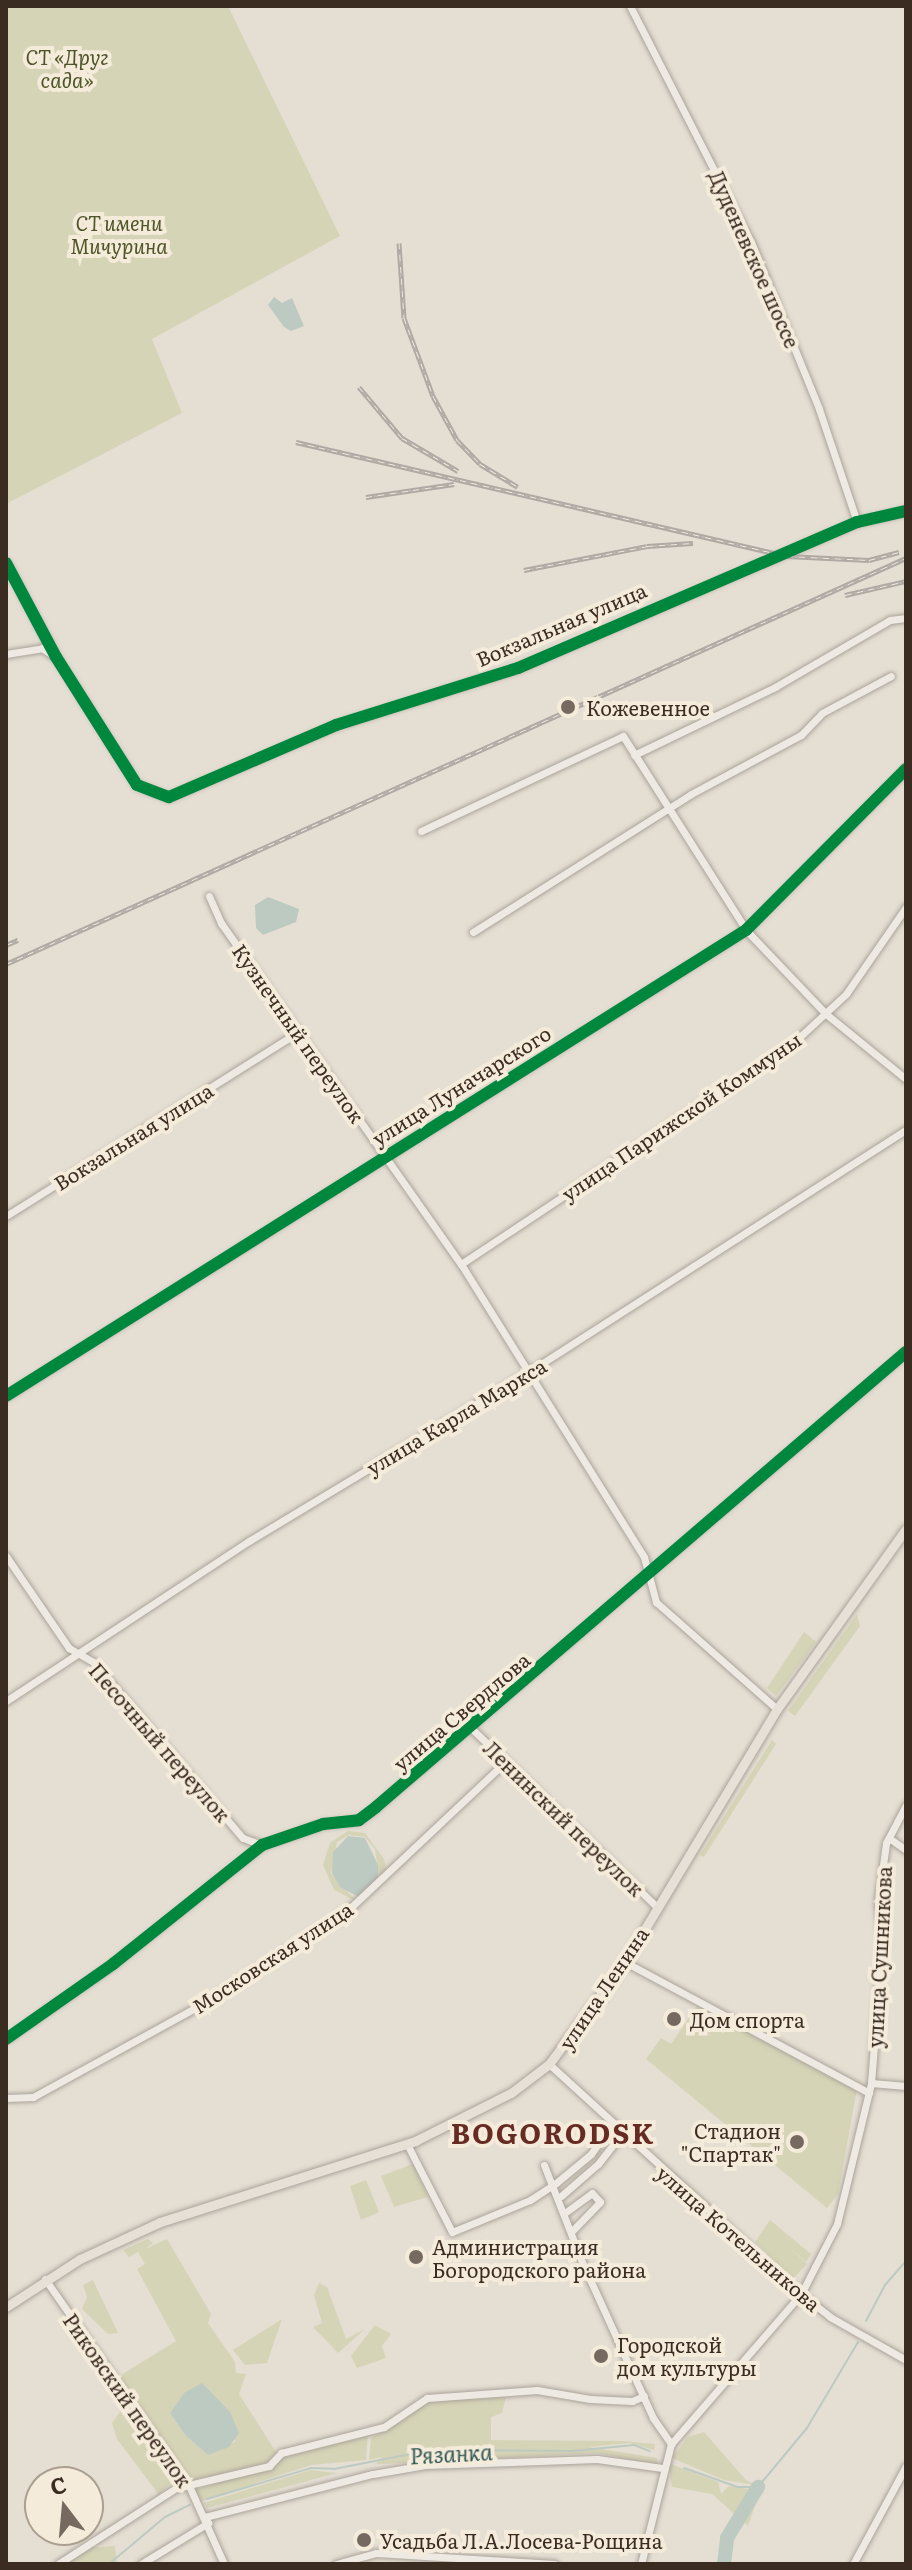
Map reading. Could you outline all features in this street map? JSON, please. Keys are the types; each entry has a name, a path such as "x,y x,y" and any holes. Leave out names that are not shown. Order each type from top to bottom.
{"main road":[{"name":"улица Ленина","path":"6,2307 45,2279 160,2222 407,2144 511,2093 549,2064 625,1962 777,1709 906,1529"}],"street":[{"name":"Дуденевское шоссе","path":"630,6 751,242 819,409 857,522"},
{"name":"Вокзальная улица","path":"56,657 137,785 169,797 190,792 336,725 518,668 857,522 906,511"},
{"path":"6,563 56,657"},
{"path":"634,755 762,694 890,620 906,618"},
{"path":"6,654 42,648 56,657"},
{"path":"473,932 671,807 801,735 822,713 891,676"},
{"path":"421,831 623,736 671,807 746,930 826,1014 906,1079"},
{"name":"улица Луначарского","path":"6,1396 746,930 906,769"},
{"name":"Кузнечный переулок","path":"209,896 221,923 300,1031 461,1264 644,1557 656,1602 777,1709"},
{"name":"улица Парижской Коммуны","path":"461,1264 792,1044 846,994 906,907"},
{"name":"Вокзальная улица","path":"6,1216 300,1031"},
{"name":"улица Карла Маркса","path":"6,1701 249,1541 527,1373 906,1130"},
{"name":"улица Свердлова","path":"6,2039 125,1954 262,1845 323,1824 359,1820 472,1729 906,1352"},
{"name":"Песочный переулок","path":"6,1556 69,1648 81,1653 243,1838 262,1845"},
{"name":"Ленинский переулок","path":"472,1729 656,1906"},
{"name":"Московская улица","path":"6,2098 33,2097 217,1996 347,1911 504,1763"},
{"name":"улица Сушникова","path":"671,2444 801,2294 837,2224 871,2083 882,1946 878,1901 889,1838 906,1805"},
{"path":"889,1838 906,1850"},
{"path":"625,1962 869,2093"},
{"name":"улица Котельникова","path":"549,2064 801,2294 830,2317 906,2360"},
{"path":"871,2083 906,2086"},
{"path":"407,2144 452,2232 530,2200 556,2183 591,2154 612,2124"},
{"path":"561,2196 598,2164 622,2133"},
{"path":"544,2165 556,2183 572,2231 644,2396 671,2444 662,2468 642,2561 652,2564"},
{"path":"566,2212 592,2193 600,2202 572,2231"},
{"name":"Риковский переулок","path":"45,2279 190,2488 207,2520 224,2564"},
{"path":"58,2564 176,2488 190,2488 269,2466 281,2453 384,2427 427,2398 537,2390 590,2399 632,2401 644,2396"},
{"path":"141,2564 207,2520 425,2465 597,2459 662,2468"},
{"path":"853,2564 906,2466"},
{"path":"336,2564 376,2553 555,2564"}],"green space":[{"name":"СТ имени Мичурина","path":"6,6 228,6 340,236 152,339 182,413 6,504"},
{"path":"857,1614 860,1626 795,1716 788,1711"},
{"path":"804,1632 816,1642 776,1696 767,1688"},
{"path":"772,1740 776,1744 704,1857 700,1855"},
{"path":"348,1831 365,1833 384,1859 387,1873 379,1877 375,1849 365,1837 349,1835 337,1842 331,1873 356,1901 334,1890 323,1865 330,1843"},
{"name":"Стадион \"Спартак\"","path":"705,2003 857,2089 838,2194 827,2208 646,2059 661,2038 671,2044 697,2006"},
{"path":"413,2164 428,2197 394,2207 381,2176"},
{"path":"366,2180 379,2212 361,2220 350,2186"},
{"path":"770,2220 811,2254 806,2262 789,2247 807,2264 793,2279 755,2242"},
{"path":"148,2239 153,2243 145,2249 167,2239 211,2314 208,2323 235,2362 236,2373 246,2374 239,2394 276,2452 268,2462 192,2484 126,2394 118,2377 176,2341 137,2269 145,2264 138,2252 129,2257 123,2250","holes":["184,2393 236,2441 208,2455 186,2436 170,2413"]},
{"path":"93,2280 118,2333 108,2334 82,2309 87,2297 83,2285"},
{"path":"319,2283 327,2287 346,2339 365,2329 338,2353 313,2327 322,2323 314,2295"},
{"path":"282,2319 267,2363 245,2365 233,2350"},
{"path":"375,2325 391,2334 382,2346 386,2358 357,2368 351,2356"},
{"path":"502,2394 506,2397 502,2413 491,2417 491,2440 623,2441 655,2444 654,2450 629,2443 589,2447 657,2458 658,2465 597,2453 383,2464 376,2464 382,2457 369,2460 371,2438 426,2403"},
{"path":"122,2409 173,2480 159,2495 117,2439 112,2423"},
{"path":"368,2432 366,2460 311,2465 202,2501 195,2490 270,2468 283,2456"},
{"path":"704,2432 746,2480 756,2485 724,2480 672,2458 688,2437"},
{"path":"668,2463 718,2482 721,2494 729,2486 748,2489 746,2504 760,2491 748,2526 712,2494 672,2487"},
{"path":"310,2470 337,2473 207,2508 204,2503"},
{"path":"115,2546 117,2564 63,2564 87,2548"}],"shaded area":[{"path":"274,297 282,303 292,298 304,326 291,331 284,327 268,305"},
{"path":"268,897 299,909 296,922 263,935 256,928 255,905"},
{"path":"348,1836 365,1838 378,1865 378,1877 359,1897 340,1887 332,1873 333,1852"},
{"path":"202,2383 230,2412 239,2433 229,2447 208,2455 186,2436 170,2413 184,2393"}],"waterway":[{"name":"Рязанка","path":"866,2321 885,2285 906,2261"},
{"name":"Рязанка","path":"684,2468 738,2487 758,2487 807,2428 858,2342"},
{"name":"Рязанка","path":"207,2499 311,2468 334,2469 431,2450 572,2451 634,2445 650,2451"},
{"name":"Рязанка","path":"724,2564 727,2538 758,2487"},
{"name":"Рязанка","path":"109,2564 165,2517 190,2505"}],"railway":[{"path":"399,243 404,318 433,396 457,440 480,464 518,487"},
{"path":"359,387 402,438 458,471"},
{"path":"296,442 787,556 869,560 899,552"},
{"path":"366,497 454,484"},
{"path":"524,570 647,546 693,543"},
{"path":"6,964 906,558"},
{"path":"845,595 906,581"},
{"path":"6,945 18,940"}],"cycle path":[{"path":"6,563 56,657 137,785 169,797 336,725 518,668 857,522 906,511"},
{"path":"6,1396 746,930 906,769"},
{"path":"6,2039 113,1964 262,1845 323,1824 359,1820 906,1352"}],"place":[{"name":"Кожевенное","path":"568,707"},
{"name":"Дом спорта","path":"674,2019"},
{"name":"Стадион \"Спартак\"","path":"797,2142"},
{"name":"Администрация Богородского района","path":"416,2257"},
{"name":"Городской дом культуры","path":"601,2356"},
{"name":"Усадьба Л.А.Лосева-Рощина","path":"364,2540"}],"district":[{"name":"BOGORODSK","path":"553,2132"}],"park label":[{"name":"СТ «Друг сада»","path":"67,68"}]}
